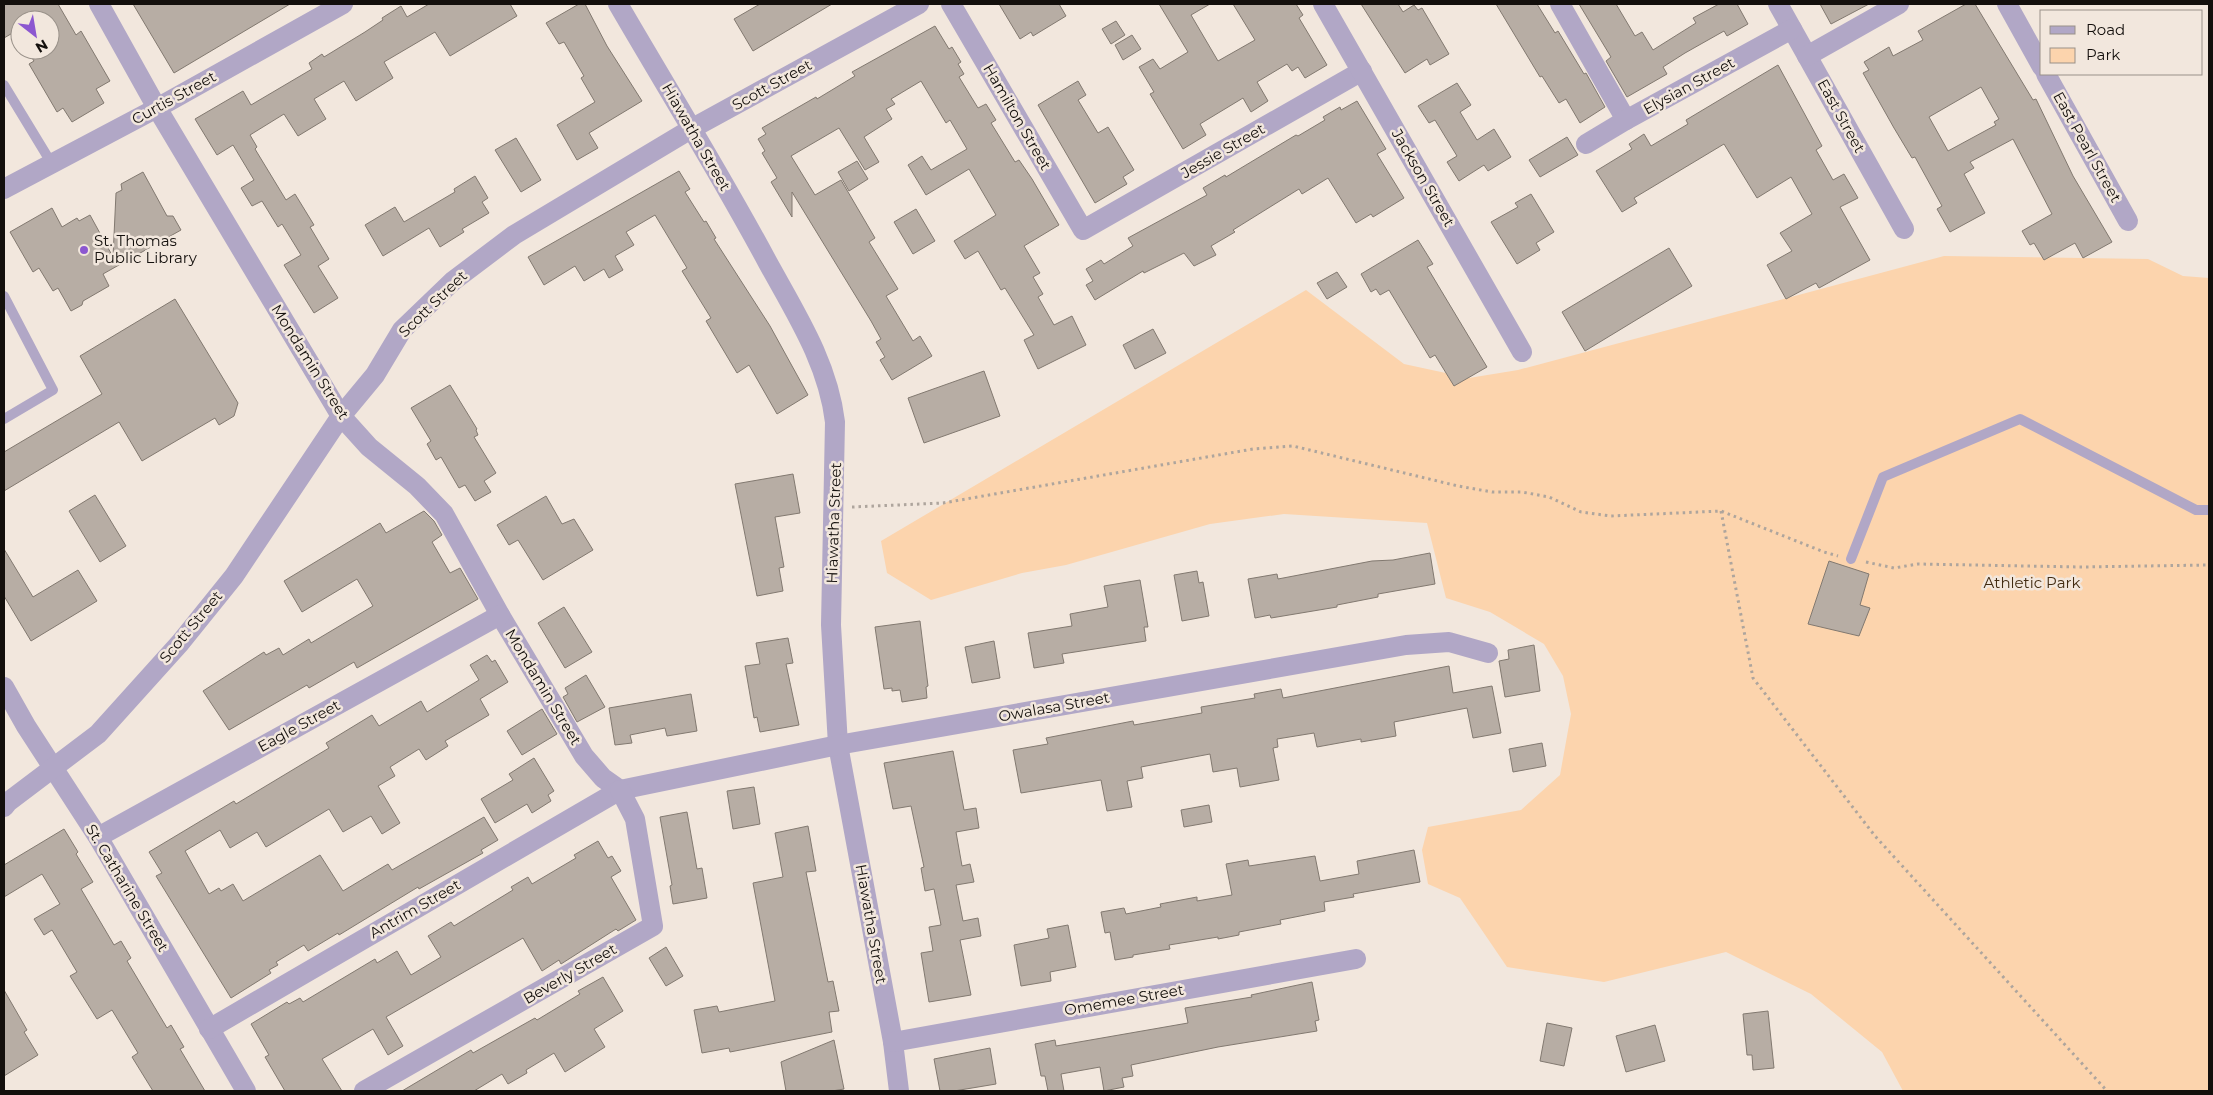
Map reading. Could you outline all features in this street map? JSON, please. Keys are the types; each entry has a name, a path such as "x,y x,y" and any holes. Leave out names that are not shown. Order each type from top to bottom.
{"street":[{"name":"Mondamin Street","path":"100,4 157,108 340,416 369,447 417,486 444,514 500,615 593,768 611,785 620,790"},
{"name":"Curtis Street","path":"4,189 157,108 342,4"},
{"name":"Hiawatha Street","path":"618,4 754,236 810,340 826,377 834,407 836,475 831,625 838,745 900,1091"},
{"name":"Scott Street","path":"4,807 98,734 180,643 234,576 340,416 375,375 402,330 453,281 514,235 692,129 919,4"},
{"name":"Hamilton Street","path":"951,4 1083,230"},
{"name":"Jackson Street","path":"1323,4 1522,352"},
{"path":"1560,4 1626,120"},
{"name":"East Street","path":"1778,4 1904,228"},
{"path":"1807,56 1899,4"},
{"path":"2007,4 2040,62"},
{"name":"Elysian Street","path":"1586,144 1792,29"},
{"name":"Jessie Street","path":"1083,230 1362,71"},
{"name":"East Pearl Street","path":"2047,75 2128,221"},
{"name":"Eagle Street","path":"98,837 500,615"},
{"name":"Owalasa Street","path":"620,790 838,745 1406,645 1449,642 1488,653"},
{"name":"St. Catharine Street","path":"4,687 98,837 246,1091"},
{"name":"Antrim Street","path":"209,1029 620,790"},
{"name":"Beverly Street","path":"364,1091 653,926 635,820 620,790"},
{"name":"Omemee Street","path":"892,1042 1356,959"}],"lane":[{"path":"4,85 52,164"},
{"path":"4,296 54,390 4,419"},
{"path":"1851,559 1882,477 2020,419 2196,510 2209,510"}],"path":[{"path":"850,507 944,503 1227,454 1293,446 1458,486 1492,492 1522,492 1549,498 1581,512 1612,516 1721,511 1824,552 1894,568 1918,564 2081,567 2209,565"},
{"path":"1721,511 1753,678 1875,836 2107,1091"}],"green space":[{"name":"Athletic Park","path":"1944,256 2148,259 2183,276 2209,278 2209,1091 1903,1091 1882,1052 1811,994 1726,952 1604,982 1507,967 1460,898 1428,884 1422,850 1428,827 1521,810 1560,775 1571,714 1563,676 1544,644 1490,612 1446,598 1427,523 1284,514 1210,524 1066,565 1022,573 931,600 887,573 881,541 1306,290 1404,364 1469,378 1518,370"}],"building":[{"path":"4,4 58,4 76,35 81,31 110,81 96,89 104,103 72,122 63,108 57,112 29,64 33,60 60,60 60,10 10,10 10,34 4,38"},
{"path":"133,4 290,4 174,73"},
{"path":"429,4 510,4 517,16 450,56 435,32 384,62 393,78 356,101 344,81 314,99 326,119 298,136 284,114 250,135 257,147 255,149 286,200 295,194 314,225 310,227 329,259 318,266 338,298 314,313 284,265 301,255 282,224 278,227 262,201 252,206 241,188 254,180 233,145 217,155 195,119 243,91 251,105 312,69 309,63 322,54 324,57 365,32 401,6 407,17"},
{"path":"579,4 585,4 607,46 642,101 589,133 598,148 577,160 557,125 595,102 581,78 584,76 564,42 559,44 546,23"},
{"path":"760,4 832,4 753,51 734,19"},
{"path":"999,4 1059,4 1066,16 1033,36 1031,32 1020,39"},
{"path":"1159,4 1210,4 1191,15 1218,61 1255,40 1233,4 1296,4 1303,15 1299,18 1327,65 1305,78 1298,67 1292,71 1287,64 1257,82 1268,101 1251,112 1243,98 1200,124 1206,135 1183,149 1150,94 1154,92 1139,67 1153,59 1160,69 1188,52"},
{"path":"1361,4 1398,4 1403,12 1414,5 1418,10 1422,8 1449,54 1430,65 1427,59 1405,73"},
{"path":"1496,4 1537,4 1555,33 1558,31 1584,74 1586,73 1605,107 1580,123 1566,99 1559,103 1542,76 1540,77"},
{"path":"1579,4 1616,4 1635,36 1642,32 1653,50 1696,23 1693,18 1719,4 1737,4 1748,24 1727,36 1724,31 1685,53 1663,67 1667,74 1627,97 1606,61 1611,57"},
{"path":"1820,4 1869,4 1831,24"},
{"path":"1966,4 1975,4 2033,100 2036,99 2073,176 2112,242 2083,258 2075,243 2044,260 2034,243 2030,245 2022,231 2052,214 2013,139 1970,162 1974,168 1964,174 1985,213 1950,232 1937,209 1942,206 1915,157 1912,158 1863,73 1869,70 1864,62 1889,47 1893,56 1923,40 1918,31","holes":["1981,87 1999,119 1994,122 1996,125 1948,151 1929,117"]},
{"path":"1116,21 1125,35 1111,44 1102,29"},
{"path":"935,26 949,49 952,47 961,62 958,64 964,74 959,77 978,108 986,104 996,120 991,123 1015,162 1019,160 1032,179 1059,225 1024,246 1040,273 1033,277 1043,294 1038,297 1054,325 1072,316 1086,345 1038,369 1024,340 1034,335 1005,288 1001,290 978,251 965,259 954,241 996,215 969,169 926,195 908,165 922,156 931,170 967,149 950,120 946,123 921,81 891,99 895,104 886,109 892,119 864,137 879,162 865,170 839,128 791,156 815,195 841,180 875,238 869,242 898,289 886,296 913,341 920,336 932,356 892,380 880,360 885,357 876,342 881,339 871,321 792,192 792,217 771,182 777,178 762,153 765,151 758,139 766,134 762,128 816,97 817,99 855,76 852,72"},
{"path":"1132,35 1141,49 1123,60 1115,45"},
{"path":"1778,65 1822,146 1816,150 1833,180 1844,174 1858,198 1840,207 1870,260 1819,288 1816,283 1786,299 1767,265 1792,251 1780,233 1812,214 1791,177 1757,198 1724,144 1634,198 1637,203 1622,212 1596,171 1632,149 1629,144 1644,134 1651,146 1688,124 1686,120"},
{"path":"1078,81 1086,95 1078,100 1098,133 1108,127 1134,170 1123,177 1127,184 1095,203 1038,105"},
{"path":"1457,83 1471,105 1460,112 1477,140 1494,129 1511,157 1488,171 1484,165 1459,181 1447,162 1457,156 1435,120 1429,123 1418,106"},
{"path":"1357,101 1386,149 1377,154 1404,198 1373,217 1371,214 1356,223 1328,178 1302,194 1299,189 1233,230 1235,232 1211,246 1216,255 1194,266 1184,253 1144,273 1143,271 1095,300 1086,285 1093,281 1086,269 1101,260 1104,264 1133,246 1128,238 1207,195 1203,188 1225,175 1226,177 1296,135 1298,136 1325,120 1323,117 1340,107 1341,110"},
{"path":"1567,137 1578,155 1540,177 1529,160"},
{"path":"516,138 541,180 521,192 495,150"},
{"path":"857,161 868,179 849,191 838,172"},
{"path":"679,171 690,189 685,192 704,222 706,221 716,238 714,239 770,326 808,395 777,414 749,365 737,373 706,321 711,318 682,271 687,268 655,215 626,232 634,245 615,256 623,270 609,278 604,269 584,281 575,266 544,285 528,257"},
{"name":"St. Thomas Public Library","path":"143,172 167,216 173,216 181,230 103,274 109,286 83,301 82,305 71,311 58,288 53,291 39,268 33,272 10,232 52,208 62,227 77,218 79,221 90,215 113,257 116,193 122,190 121,184"},
{"path":"475,176 488,198 482,202 489,213 462,229 464,232 440,247 429,228 383,256 365,225 395,207 404,222 455,192 454,189"},
{"path":"1531,194 1554,232 1536,243 1540,250 1517,264 1491,222 1518,207 1515,203"},
{"path":"916,209 935,241 913,254 894,222"},
{"path":"1418,240 1433,264 1427,267 1487,367 1454,386 1435,355 1430,358 1389,290 1380,295 1376,289 1371,292 1361,274"},
{"path":"1669,248 1692,286 1585,351 1562,312"},
{"path":"1337,272 1347,287 1327,299 1317,283"},
{"path":"175,299 238,403 234,416 219,425 215,418 142,461 119,422 4,491 4,452 102,394 80,356"},
{"path":"1153,329 1166,353 1135,369 1123,345"},
{"path":"984,371 1000,416 924,443 908,398"},
{"path":"450,385 477,429 478,435 474,437 496,473 484,481 491,492 475,501 465,485 459,488 441,457 436,460 427,444 431,441 411,408"},
{"path":"793,474 800,513 775,517 784,567 779,568 783,591 757,596 735,484"},
{"path":"95,495 126,546 100,562 69,511"},
{"path":"546,496 562,524 574,519 593,550 543,580 518,540 509,545 497,525"},
{"path":"424,511 434,521 442,535 432,542 450,573 460,568 478,599 357,668 354,662 309,688 307,685 229,730 203,691 264,652 266,655 279,648 283,655 309,639 311,643 373,606 357,579 302,612 284,581 380,523 386,533"},
{"path":"4,549 33,597 78,570 97,601 31,641 4,596"},
{"path":"1430,553 1435,584 1378,594 1378,597 1337,605 1337,607 1271,618 1270,615 1255,618 1248,579 1277,574 1278,579 1372,561 1393,560"},
{"path":"1829,561 1869,574 1860,605 1870,608 1859,636 1808,624"},
{"path":"1197,571 1199,583 1203,582 1209,616 1182,621 1174,575"},
{"path":"1140,580 1148,627 1144,627 1146,641 1062,654 1064,663 1034,668 1028,633 1072,626 1070,614 1108,607 1104,586"},
{"path":"564,607 592,652 565,668 538,623"},
{"path":"920,621 928,686 926,687 927,698 902,702 900,690 884,689 875,627"},
{"path":"788,638 793,663 786,664 799,725 760,732 757,717 754,718 745,666 760,664 756,643"},
{"path":"994,641 1000,678 972,683 965,647"},
{"path":"1534,645 1540,691 1505,697 1499,661 1509,659 1508,650"},
{"path":"487,655 492,662 495,660 508,682 480,699 489,715 445,741 448,746 426,760 419,749 390,767 395,776 378,786 400,823 382,834 371,816 343,832 329,809 266,847 257,832 230,848 220,830 185,851 209,894 219,888 221,891 233,884 243,901 320,855 343,891 388,864 392,870 484,817 498,840 481,850 483,853 419,889 418,887 339,935 338,933 308,951 304,945 276,962 278,965 269,970 271,973 231,998 156,876 162,873 149,852 234,801 236,804 329,748 326,743 372,715 379,726 421,701 427,712 479,680 470,665"},
{"path":"1449,666 1453,693 1492,686 1501,733 1473,738 1467,708 1394,722 1396,736 1361,742 1361,739 1317,747 1314,733 1277,739 1278,747 1273,748 1279,780 1240,787 1237,768 1213,772 1210,754 1141,767 1143,778 1127,781 1132,807 1107,811 1101,780 1021,793 1013,750 1048,744 1046,738 1133,721 1134,725 1202,713 1201,707 1255,698 1254,694 1281,689 1283,698"},
{"path":"586,675 605,707 577,722 563,697 568,694 565,688"},
{"path":"691,694 697,731 667,736 665,728 630,735 632,743 615,745 609,708"},
{"path":"542,709 557,734 522,755 507,731"},
{"path":"1542,743 1546,766 1513,772 1509,749"},
{"path":"953,751 964,810 976,808 979,828 956,832 962,866 970,864 974,882 956,885 963,921 978,918 981,936 960,940 971,995 929,1002 921,953 933,951 929,927 941,925 934,889 925,891 921,868 924,867 911,806 893,809 884,763"},
{"path":"534,758 554,791 548,795 551,801 532,813 527,804 495,823 481,799 513,780 509,774"},
{"path":"754,787 760,824 733,829 727,791"},
{"path":"1209,805 1212,822 1184,827 1181,810"},
{"path":"687,812 697,869 702,868 707,898 673,904 670,886 672,885 660,817"},
{"path":"808,826 816,871 806,872 828,982 833,981 839,1011 829,1012 832,1032 730,1052 729,1048 702,1053 694,1010 717,1006 719,1012 775,1001 753,883 783,877 775,833"},
{"path":"64,829 93,882 81,889 114,945 121,941 131,958 127,961 167,1028 171,1025 184,1047 180,1049 205,1091 153,1091 132,1057 138,1053 112,1010 97,1019 70,976 77,972 52,930 44,935 34,919 60,904 42,874 4,897 4,865"},
{"path":"598,841 608,858 612,856 621,871 611,877 636,920 618,931 616,929 561,964 559,960 542,971 523,938 386,1017 403,1046 388,1055 373,1029 322,1059 342,1091 285,1091 265,1057 269,1055 251,1024 287,1002 289,1004 300,998 303,1002 375,959 377,963 397,951 411,975 441,957 428,936 451,922 454,926 513,890 511,887 528,877 532,884 576,858 574,855"},
{"path":"1414,850 1420,882 1353,894 1354,897 1324,902 1325,911 1280,920 1281,924 1239,932 1239,935 1218,939 1218,937 1169,945 1170,949 1115,960 1110,932 1105,933 1101,912 1124,908 1126,914 1161,907 1160,904 1197,897 1197,901 1232,895 1226,864 1248,860 1249,866 1315,856 1320,881 1359,874 1357,861"},
{"path":"1068,925 1076,967 1050,972 1051,981 1021,986 1014,945 1049,938 1047,929"},
{"path":"666,947 683,976 666,986 649,958"},
{"path":"603,977 623,1011 594,1029 605,1047 565,1072 554,1053 526,1070 527,1073 508,1084 502,1074 474,1091 402,1091 471,1050 473,1053 535,1018 537,1020 580,994 578,991"},
{"path":"1312,982 1319,1020 1315,1021 1317,1031 1218,1047 1131,1065 1133,1076 1122,1078 1124,1087 1104,1091 1100,1067 1061,1074 1064,1091 1048,1091 1045,1076 1041,1076 1035,1044 1055,1040 1056,1046 1188,1023 1185,1008 1252,997 1251,995"},
{"path":"4,990 27,1030 24,1032 38,1055 4,1076"},
{"path":"1768,1011 1774,1068 1753,1070 1752,1055 1747,1055 1743,1014"},
{"path":"1547,1023 1572,1028 1564,1066 1540,1061"},
{"path":"1655,1025 1665,1061 1626,1072 1616,1036"},
{"path":"834,1040 844,1089 832,1091 786,1091 781,1062"},
{"path":"990,1048 996,1084 954,1091 940,1091 934,1059"}],"place":[{"name":"St. Thomas Public Library","path":"84,250"}]}
